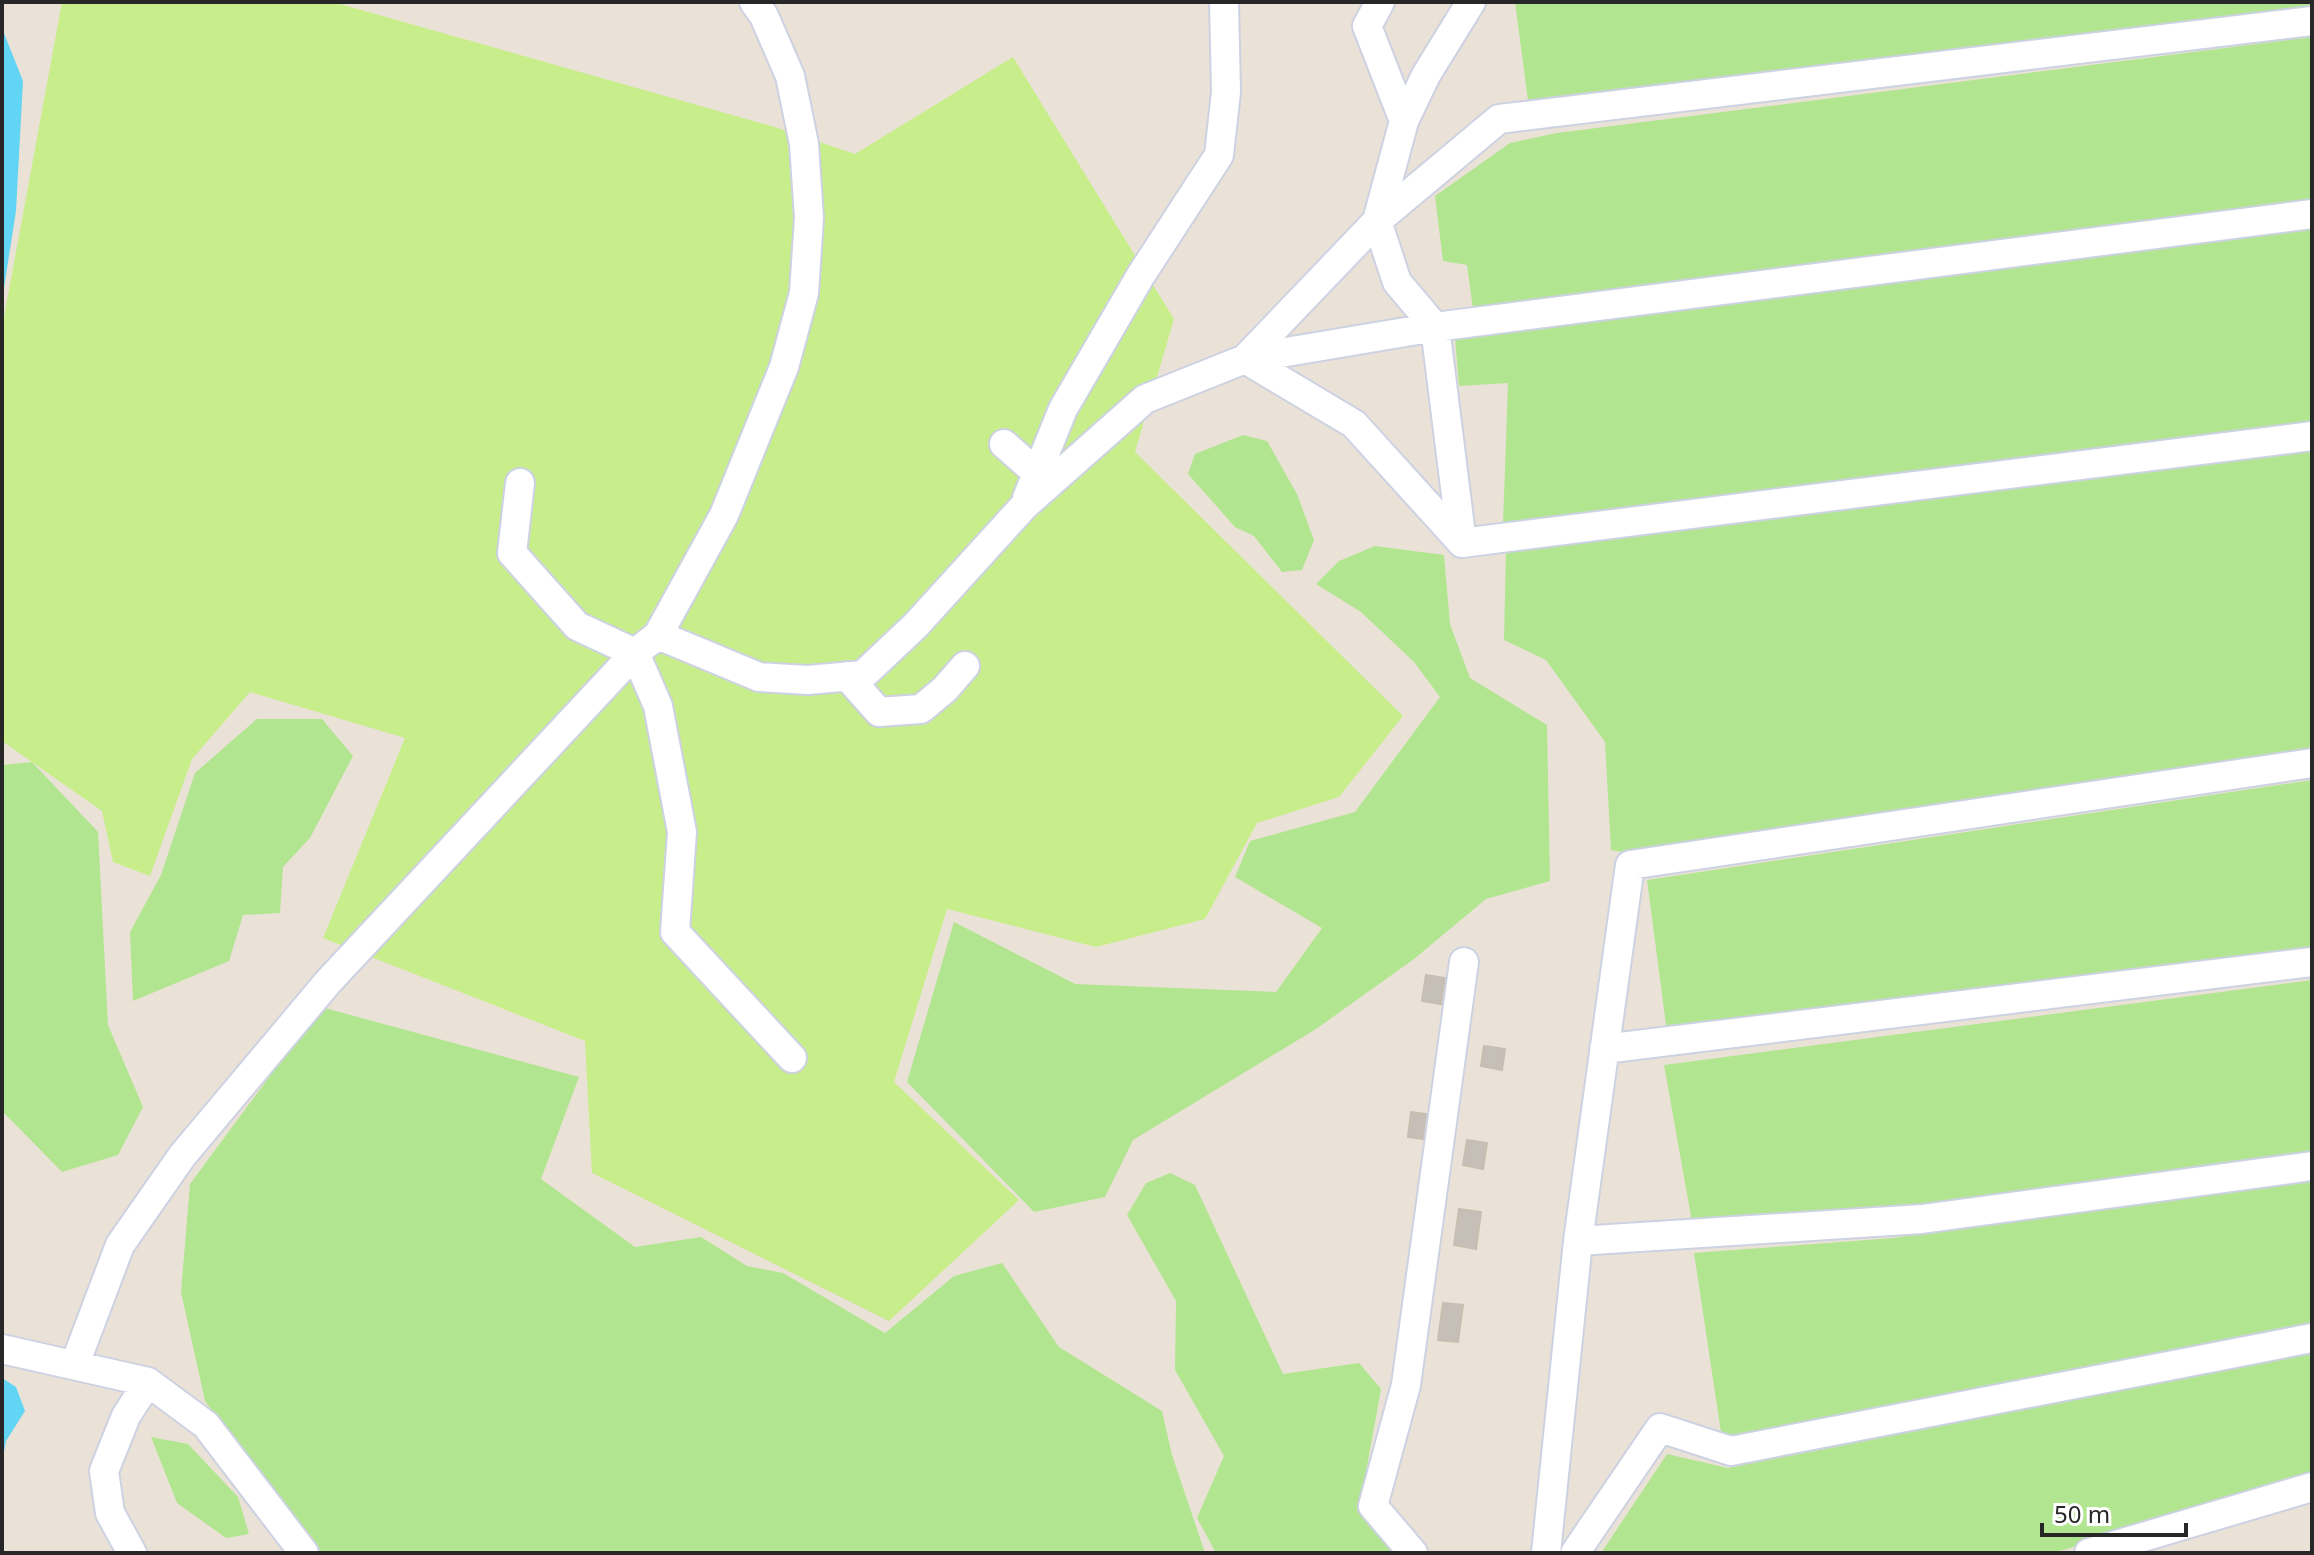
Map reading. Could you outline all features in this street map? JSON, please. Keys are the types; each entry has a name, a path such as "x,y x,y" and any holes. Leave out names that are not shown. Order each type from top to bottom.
{"street":[{"path":"75,1364 120,1245 182,1156 328,982 635,653 658,635 724,515 784,367 804,293 809,218 804,144 790,76 764,16 754,2"},
{"path":"1024,506 1063,409 1141,275 1219,155 1226,92 1224,2"},
{"path":"1380,2 1367,26 1404,121"},
{"path":"1462,543 1435,327 1397,282 1377,221 1404,121 1426,75 1471,2"},
{"path":"1245,359 1377,221 1499,119 2312,21"},
{"path":"658,635 759,677 808,680 863,675 916,625 1024,506 1145,399 1245,359 1435,327 2312,214"},
{"path":"1245,359 1354,424 1462,543"},
{"path":"1462,543 2312,436"},
{"path":"1004,444 1037,473"},
{"path":"520,483 512,553 577,626 635,653 658,706 682,832 675,932 792,1058"},
{"path":"847,676 879,712 921,709 945,689 965,666"},
{"path":"1546,1553 1578,1241 1630,865 2312,763"},
{"path":"1413,1553 1373,1506 1406,1385 1464,962"},
{"path":"1604,1049 2312,962"},
{"path":"1578,1241 1922,1219 2312,1166"},
{"path":"1575,1553 1660,1428 1731,1451 2312,1338"},
{"path":"2,1349 148,1382 206,1425 304,1553"},
{"path":"132,1553 110,1513 104,1471 126,1416 148,1382"},
{"path":"2089,1553 2312,1487"}],"green space":[{"path":"62,2 333,2 775,127 855,154 1013,57 1174,319 1135,452 1403,716 1339,797 1257,823 1205,919 1096,947 947,909 894,1082 1019,1200 889,1321 592,1173 585,1041 323,938 405,738 250,692 192,759 150,876 113,862 102,811 2,741 2,328"},
{"path":"1515,2 2312,2 2312,15 1529,108"},
{"path":"2312,37 2312,207 1473,309 1467,265 1443,261 1435,196 1510,143 1557,133"},
{"path":"2312,228 2312,425 1503,525 1508,383 1459,386 1455,338"},
{"path":"1243,435 1267,441 1297,494 1314,540 1302,570 1282,572 1254,536 1235,527 1188,474 1195,454"},
{"path":"2312,446 2312,762 1632,854 1611,850 1605,742 1546,660 1504,640 1506,548"},
{"path":"1375,546 1444,555 1450,624 1470,678 1547,725 1550,881 1486,899 1414,959 1316,1029 1133,1140 1105,1197 1034,1212 907,1082 954,922 1075,984 1276,992 1322,928 1235,877 1250,841 1355,812 1440,697 1414,662 1361,612 1316,584 1339,561"},
{"path":"257,719 322,719 353,756 310,838 283,867 280,913 243,915 229,961 133,1001 130,932 161,875 195,773"},
{"path":"32,762 98,832 108,1025 143,1107 118,1155 62,1172 2,1111 2,765"},
{"path":"2312,780 2312,959 1668,1040 1647,880"},
{"path":"2312,980 2312,1151 1935,1203 1692,1222 1664,1065"},
{"path":"321,1007 579,1077 541,1179 635,1247 701,1237 747,1266 783,1273 885,1333 954,1276 1002,1263 1059,1347 1162,1411 1172,1455 1205,1553 319,1553 205,1401 181,1292 190,1184"},
{"path":"1170,1173 1195,1185 1283,1374 1359,1363 1381,1389 1360,1505 1401,1553 1216,1553 1197,1518 1224,1456 1175,1370 1176,1301 1127,1215 1146,1183"},
{"path":"2312,1178 2312,1325 1722,1439 1694,1253 1893,1238"},
{"path":"2312,1351 2312,1477 2053,1553 1601,1553 1667,1454 1728,1468"},
{"path":"151,1437 188,1444 238,1497 249,1534 226,1538 177,1503"}],"water":[{"path":"2,28 23,81 16,211 2,301"},
{"path":"2,1378 16,1387 25,1411 6,1441 2,1463"}],"building":[{"path":"1426,975 1445,978 1441,1004 1422,1001"},
{"path":"1484,1046 1505,1049 1502,1070 1481,1066"},
{"path":"1411,1112 1426,1114 1423,1139 1408,1137"},
{"path":"1467,1140 1487,1143 1483,1169 1463,1165"},
{"path":"1459,1209 1481,1212 1476,1249 1454,1245"},
{"path":"1443,1303 1463,1305 1458,1342 1438,1340"}]}
